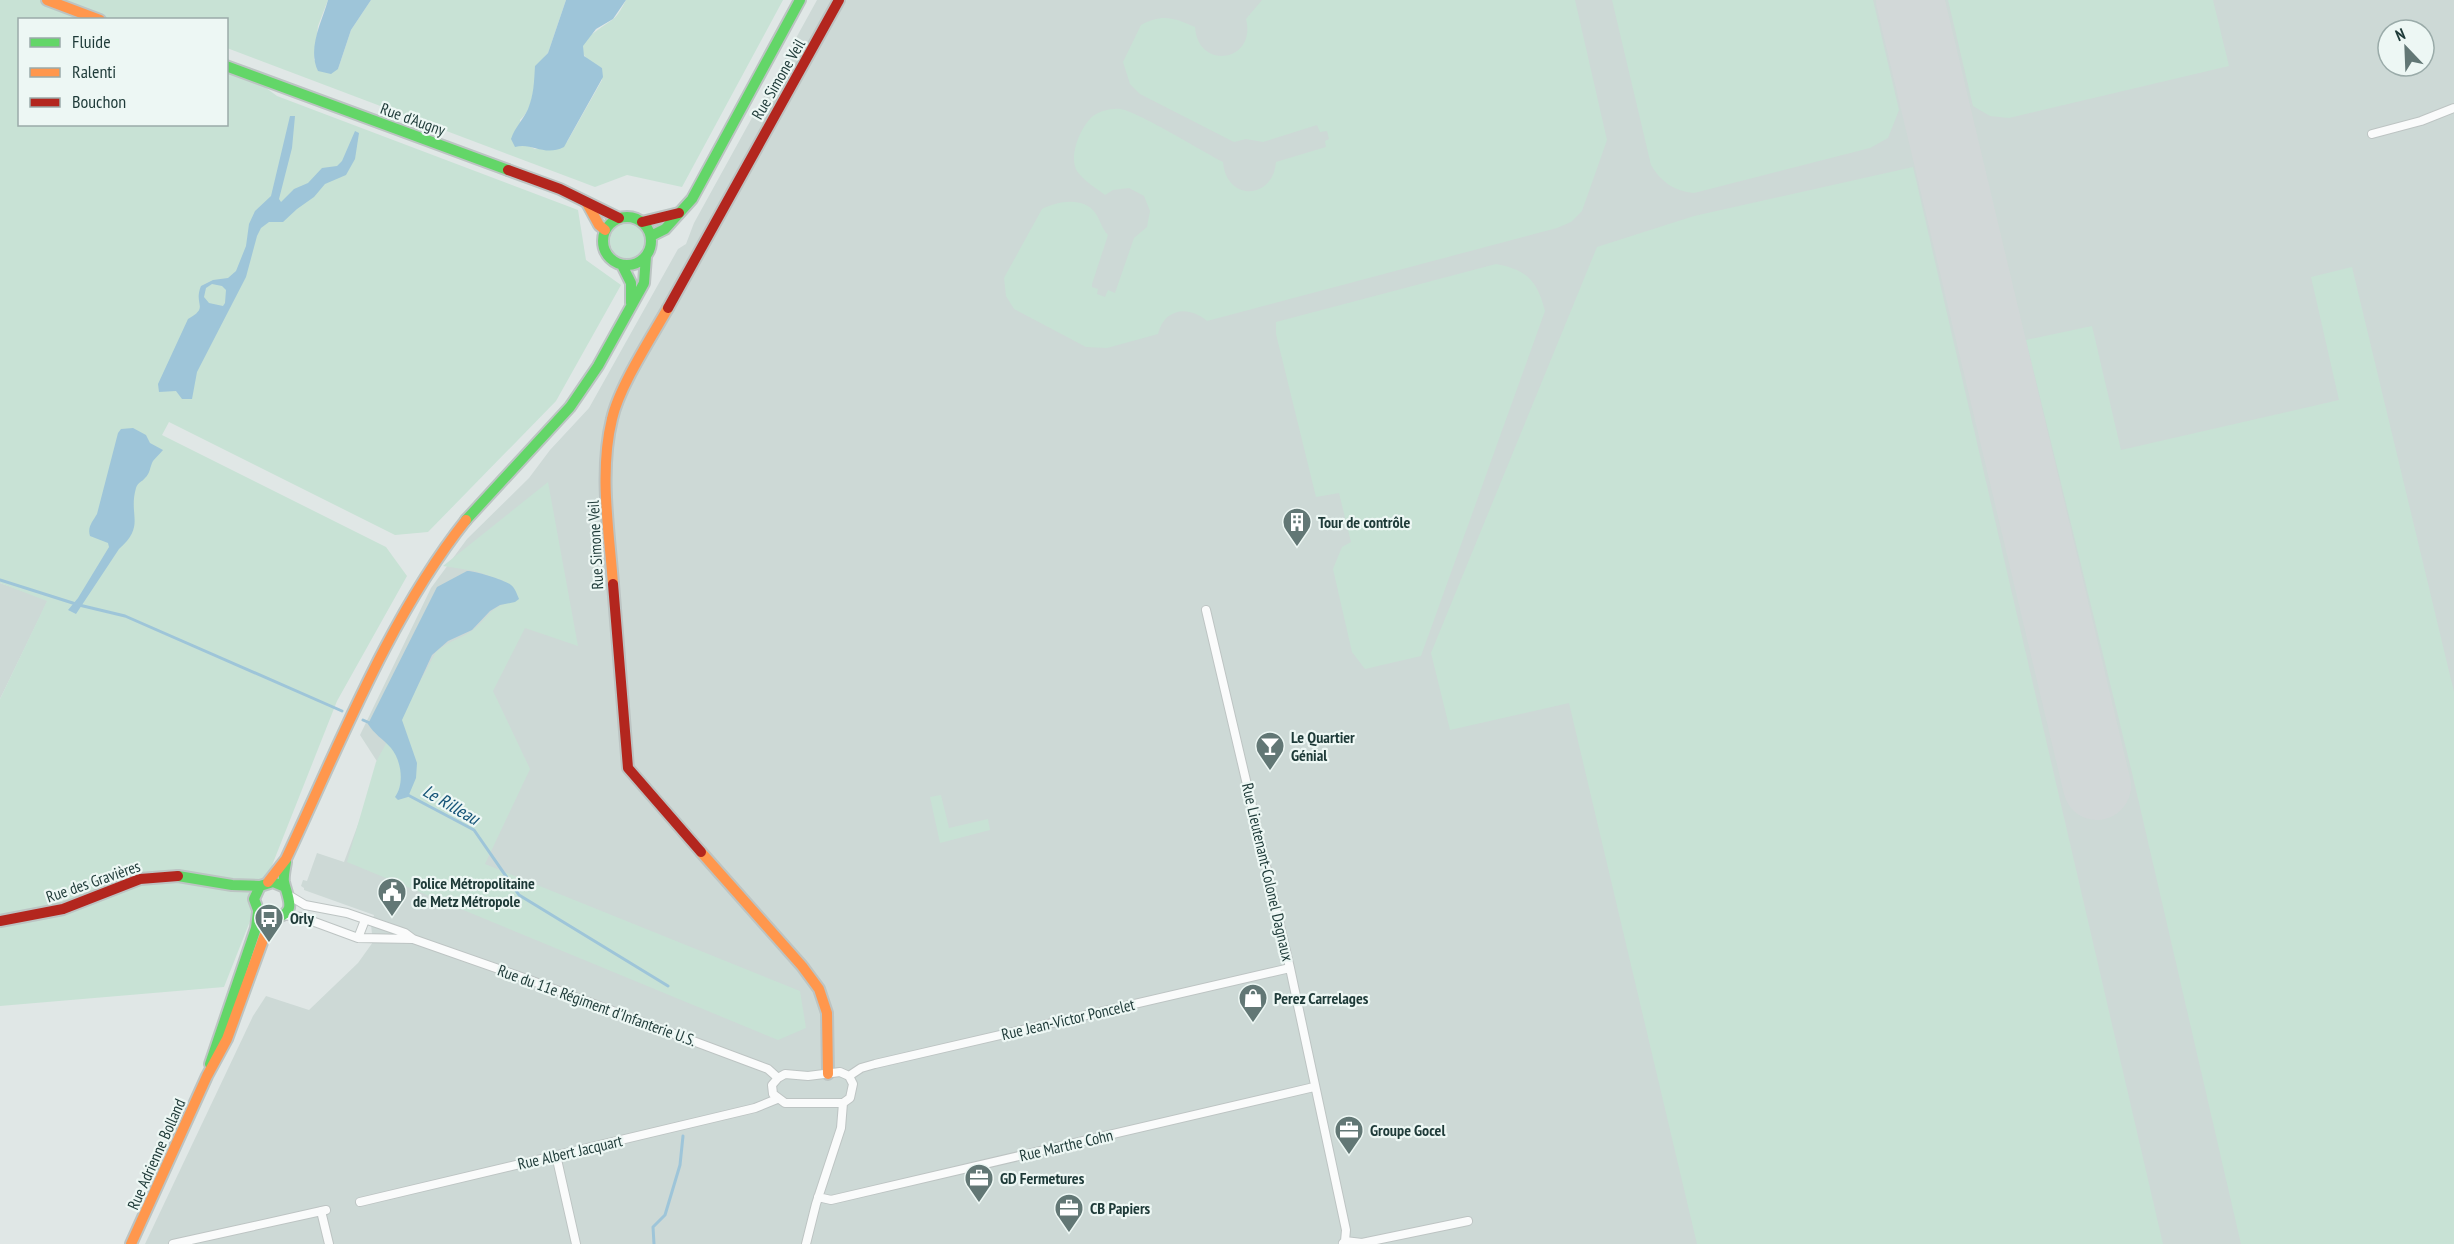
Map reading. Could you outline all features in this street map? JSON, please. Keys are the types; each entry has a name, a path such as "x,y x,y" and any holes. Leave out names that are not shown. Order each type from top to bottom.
{"main road":[{"path":"47,0 95,18"},
{"path":"651,236 664,229 692,199 800,0"},
{"name":"Rue Simone Veil","path":"828,1074 827,1013 819,989 802,966 628,768 606,482 612,417 622,393 702,244 839,0"},
{"name":"Rue d'Augny","path":"228,67 560,189 619,218"},
{"path":"587,203 599,225 605,230"},
{"path":"642,222 680,213"},
{"path":"286,859 289,906 278,916 267,917 256,908 255,894 286,859 388,642 439,554 477,505 570,407 598,366 644,283 646,256 651,236 642,222 631,217 619,218 610,223 605,230 602,246 611,260 622,265 634,264 646,256"},
{"path":"622,265 630,283 631,306"},
{"name":"Rue des Gravières","path":"0,921 37,916 72,906 129,882 150,876 196,877 232,885 264,884"},
{"path":"264,884 277,882 287,891"},
{"name":"Rue des Gravières","path":"232,885 256,908"},
{"name":"Rue Adrienne Bolland","path":"207,1076 232,994 256,928 256,908"},
{"name":"Rue Adrienne Bolland","path":"131,1244 207,1076 227,1039 266,932 278,916"}],"street":[{"path":"2372,134 2421,121 2454,108"},
{"name":"Rue Lieutenant-Colonel Dagnaux","path":"1206,610 1290,968 1346,1230 1344,1243"},
{"name":"Rue du 11e Régiment d'Infanterie U.S.","path":"287,891 305,905 346,913 405,933 413,939 760,1066 778,1078"},
{"name":"Rue du 11e Régiment d'Infanterie U.S.","path":"278,916 301,917 358,938 413,939"},
{"path":"358,938 365,920"},
{"name":"Rue Jean-Victor Poncelet","path":"849,1076 861,1068 1290,968"},
{"path":"840,1072 849,1076 853,1084 853,1091 850,1098 843,1103 785,1103 773,1094 772,1085 785,1074 808,1076 840,1072"},
{"name":"Rue Marthe Cohn","path":"818,1197 831,1200 1314,1087"},
{"name":"Rue Albert Jacquart","path":"360,1202 755,1108 777,1099"},
{"path":"806,1244 818,1197 842,1128 843,1103"},
{"path":"556,1155 576,1244"},
{"path":"173,1244 323,1210 329,1244"},
{"path":"1344,1243 1362,1243 1468,1221"}],"shaded area":[{"path":"817,0 2454,0 2454,1244 145,1244 253,1016 266,996 309,1010 358,963 373,942 371,925 374,915 304,890 301,886 303,880 307,881 317,853 344,862 380,766 360,735 431,588 467,539 529,478 550,450 589,408 678,249 686,244 694,223"},
{"path":"0,583 48,600 0,699"}],"green space":[{"path":"0,0 328,0 318,26 314,60 338,69 351,30 371,0 566,0 548,53 538,69 530,105 520,120 524,144 535,149 567,142 602,80 602,68 584,55 582,48 584,42 614,18 626,0 783,0 682,187 627,175 595,187 228,48 228,18 18,18 18,126 228,126 228,60 277,96 578,210 586,260 621,285 556,401 428,532 395,535 169,422 162,435 386,547 407,576 337,701 224,987 0,1006 0,699 47,601 0,583"},
{"path":"1262,0 1575,0 1607,140 1582,211 1571,222 1557,228 1207,321 1185,311 1171,314 1161,325 1158,334 1107,348 1086,347 1014,309 1006,296 1004,278 1042,209 1063,202 1078,202 1091,208 1096,214 1108,235 1092,287 1098,289 1097,294 1105,297 1108,290 1115,293 1134,238 1147,227 1150,211 1144,196 1129,188 1113,190 1105,195 1077,171 1074,157 1077,142 1088,121 1096,114 1106,110 1120,109 1140,116 1223,162 1226,175 1232,184 1250,191 1267,184 1273,175 1276,162 1326,147 1325,141 1329,139 1327,131 1320,132 1317,125 1263,142 1246,139 1234,142 1140,94 1130,84 1123,62 1141,25 1162,18 1181,21 1195,27 1199,41 1206,50 1215,55 1226,56 1243,45 1247,33 1246,19"},
{"path":"1612,0 1873,0 1899,110 1888,138 1870,148 1694,193 1674,188 1659,176 1651,165"},
{"path":"1948,0 2213,0 2229,66 2009,118 1990,116 1973,106"},
{"path":"1913,167 2163,1244 1697,1244 1569,703 1450,730 1431,653 1597,247 1694,216"},
{"path":"627,224 639,229 644,241 639,253 627,258 615,253 610,241 615,229"},
{"path":"1496,264 1507,266 1529,278 1538,291 1545,311 1421,656 1365,669 1352,652 1333,569 1342,547 1351,542 1339,493 1316,497 1276,334 1276,322"},
{"path":"2352,267 2454,692 2454,1244 2241,1244 2133,777 2026,340 2092,326 2121,450 2339,400 2311,277"},
{"path":"548,482 578,646 525,628 493,691 530,769 485,864 800,991 806,1028 778,1040 347,862 376,762 436,652 473,630 497,607 510,602 504,581 475,571 443,566"},
{"path":"941,795 949,828 988,819 990,830 940,843 930,797"}],"water":[{"path":"328,0 371,0 351,30 338,69 331,74 318,71 314,53"},
{"path":"566,0 626,0 613,19 596,29 583,46 584,56 602,68 603,77 564,147 550,151 527,146 515,147 511,139 530,104 535,66 548,53"},
{"path":"290,116 295,116 292,148 279,199 281,202 294,189 308,183 322,168 337,166 342,161 355,131 359,133 355,159 346,175 325,184 314,197 283,222 269,222 261,228 246,277 197,372 192,399 182,399 176,391 159,392 158,384 188,319 200,308 201,286 213,280 228,278 236,271 246,246 249,224 255,211 271,196","holes":["212,284 222,286 226,290 223,306 209,303 204,297 206,288"]},
{"path":"133,428 146,435 150,443 163,450 153,461 147,476 136,488 135,520 132,533 76,614 68,610 78,598 109,547 108,543 90,536 89,530 97,514 118,433 121,429"},
{"path":"467,571 508,583 514,588 519,599 490,611 472,630 448,641 432,655 402,720 417,763 416,778 408,797 398,800 395,797 401,779 397,759 391,748 368,724 437,587"}],"waterway":[{"name":"Le Rilleau","path":"0,580 79,605 125,616 342,711"},
{"name":"Le Rilleau","path":"363,720 372,724"},
{"name":"Le Rilleau","path":"406,794 474,830 519,895 668,986"},
{"name":"Le Rilleau","path":"654,1244 653,1227 665,1215 680,1165 683,1136"}],"runway":[{"path":"1910,0 2097,786"}],"traffic: fast":[{"path":"651,236 665,229 692,199 800,0"},
{"path":"228,67 508,170"},
{"path":"622,217 632,217 647,227 651,241 650,250 641,261 632,265 622,265 607,255 603,246 603,236 613,221 622,217"},
{"path":"466,520 570,407 598,366 644,283 646,256"},
{"path":"622,265 631,283 631,303"},
{"path":"285,887 273,882 260,886 254,899 258,910 273,918 281,916 289,909 284,880 286,862"},
{"path":"178,876 232,885 260,886"},
{"path":"210,1064 256,928 258,912"}],"traffic: slow":[{"path":"47,0 95,18"},
{"path":"587,203 599,225 605,230"},
{"path":"613,584 607,522 608,439 621,392 668,308"},
{"path":"268,882 286,859 389,640 438,558 466,520"},
{"path":"701,852 802,966 819,989 827,1013 828,1074"},
{"path":"131,1244 207,1076 227,1039 264,937 274,918"}],"traffic: jam":[{"path":"668,308 839,0"},
{"path":"508,170 560,189 619,218"},
{"path":"642,222 679,213"},
{"path":"613,584 628,768 701,852"},
{"path":"0,921 63,909 140,879 178,876"}],"place":[{"name":"Tour de contrôle","path":"1297,548"},
{"name":"Le Quartier Génial","path":"1270,772"},
{"name":"Police Métropolitaine de Metz Métropole","path":"392,918"},
{"name":"Orly","path":"269,944"},
{"name":"Perez Carrelages","path":"1253,1024"},
{"name":"Groupe Gocel","path":"1349,1156"},
{"name":"GD Fermetures","path":"979,1204"},
{"name":"CB Papiers","path":"1069,1234"}]}
